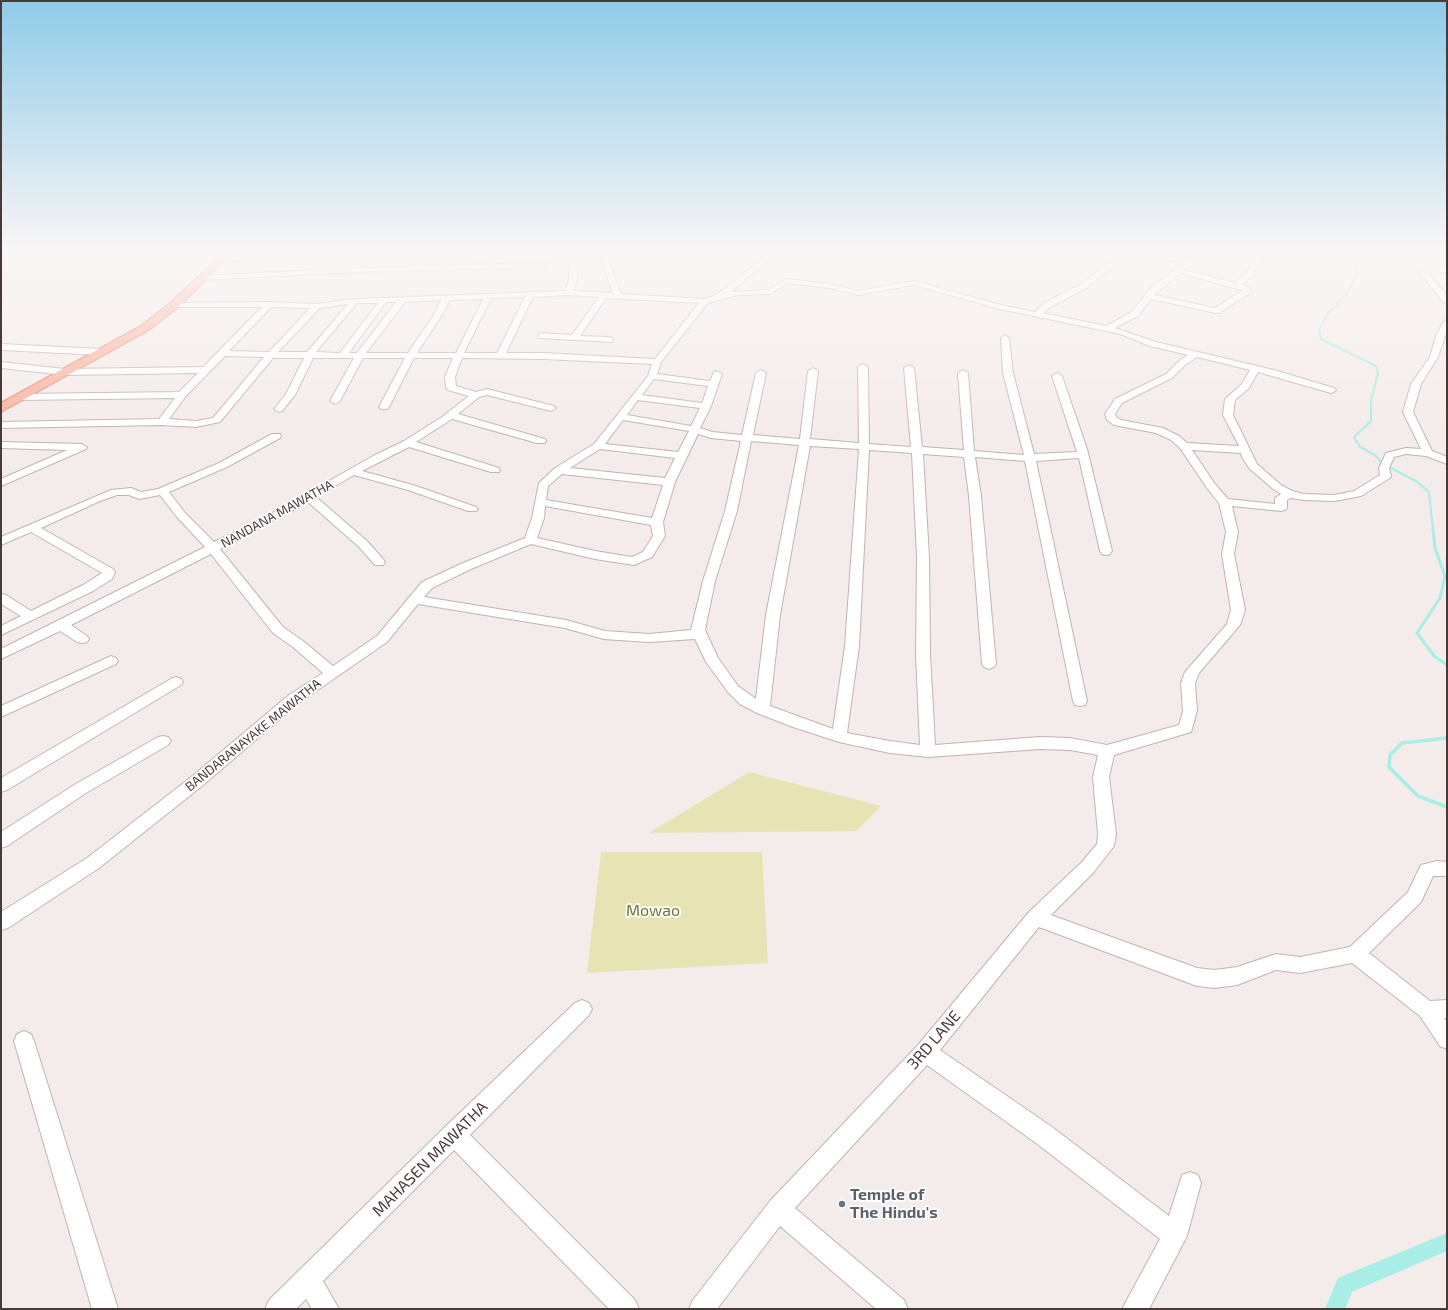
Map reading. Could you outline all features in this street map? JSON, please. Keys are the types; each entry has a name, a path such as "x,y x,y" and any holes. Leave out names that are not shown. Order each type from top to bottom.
{"main road":[{"path":"3,406 145,328 162,314"}],"street":[{"path":"162,422 182,395 259,314"},
{"path":"1,425 162,422 196,424 216,420 271,355 309,314"},
{"path":"279,408 290,396 310,354 344,314"},
{"path":"343,354 373,314"},
{"path":"335,401 360,354 391,314"},
{"path":"384,407 412,355 438,314"},
{"path":"479,314 458,355 450,377 451,388 476,395 487,392 551,408"},
{"path":"500,356 520,314"},
{"path":"574,338 591,314"},
{"path":"652,376 715,379 706,406 669,482 657,522 659,536 653,548 648,554 634,561 595,555 530,540 538,518 543,485 559,470 598,446 652,376 657,362 697,314"},
{"path":"1038,314 1122,332 1153,344 1332,390"},
{"path":"1107,329 1135,314"},
{"path":"1428,453 1408,412 1416,384 1434,357 1440,336 1447,323"},
{"path":"542,336 609,340"},
{"path":"1005,338 1008,373 1027,444 1028,458 1080,701"},
{"path":"1,347 102,352"},
{"path":"223,353 271,355 360,354 603,358 657,362"},
{"path":"761,372 731,511 709,581 698,630 711,659 733,689 745,700 762,709 839,737 890,747 928,751 1040,743 1070,744 1107,751 1186,728 1190,711 1188,683 1192,672 1233,625 1238,610 1228,554 1232,532 1225,502 1211,486 1184,446 1168,433 1150,428 1118,423 1111,418 1110,414 1118,401 1169,376 1182,363 1195,354"},
{"path":"1,365 65,372 206,370"},
{"path":"839,737 852,646 864,446 863,367"},
{"path":"909,368 918,450 923,557 923,655 928,751"},
{"path":"1255,369 1246,386 1230,399 1228,414 1246,450 1247,457 1253,466 1277,487 1289,494 1304,497 1334,498 1357,494 1370,484 1386,476 1384,468 1390,455 1406,451 1428,453 1447,461"},
{"path":"762,709 773,615 805,442 813,371"},
{"path":"963,373 968,453 975,496 989,664"},
{"path":"1058,376 1083,455 1106,551"},
{"path":"20,397 182,395"},
{"name":"NANDANA MAWATHA","path":"1,655 108,600 214,549 309,497 408,442 450,415 476,395"},
{"path":"636,397 706,406"},
{"path":"450,415 541,441"},
{"path":"620,417 694,429 711,435 746,438 1028,458 1083,455"},
{"path":"1,541 115,492 131,491 139,496 150,495 162,491 223,465 276,436"},
{"path":"408,442 495,470"},
{"path":"1,483 82,447 2,445"},
{"path":"598,446 682,456"},
{"path":"1184,446 1246,450"},
{"path":"559,470 669,482"},
{"path":"354,472 412,488 472,509"},
{"path":"162,491 180,515 214,549 278,630 298,644 331,672"},
{"path":"1225,502 1281,508 1281,498 1289,494"},
{"path":"309,497 363,544 379,562"},
{"path":"540,502 657,522"},
{"path":"1,631 88,588 108,576 109,572 31,528"},
{"name":"BANDARANAYAKE MAWATHA","path":"1,922 93,863 196,782 294,699 331,672 382,639 427,585 467,566 530,540"},
{"path":"88,588 108,600"},
{"path":"1,598 30,616"},
{"path":"415,600 566,624 604,635 649,638 700,634"},
{"path":"61,625 82,639"},
{"path":"1,712 111,661"},
{"path":"1,786 176,682"},
{"path":"1,841 80,790 163,741"},
{"name":"3RD LANE","path":"702,1309 778,1209 925,1052 1036,918 1087,868 1105,846 1107,834 1101,777 1107,751"},
{"path":"1036,918 1197,978 1215,979 1237,976 1276,962 1300,965 1355,954 1415,897 1427,870 1437,868 1447,869"},
{"path":"1355,954 1427,1010 1447,1039"},
{"name":"MAHASEN MAWATHA","path":"278,1309 582,1009"},
{"path":"1427,1010 1447,1009"},
{"path":"24,1041 105,1309"},
{"path":"925,1052 1044,1135 1175,1236"},
{"path":"454,1134 626,1309"},
{"path":"1135,1309 1175,1236 1190,1184"},
{"path":"778,1209 895,1309"},
{"path":"308,1280 326,1309"}],"green space":[{"path":"749,772 881,806 856,831 649,833"},
{"name":"Mowao","path":"601,852 762,852 768,963 587,973"}],"waterway":[{"path":"1327,314 1319,330 1321,339 1376,366 1378,373 1371,401 1371,421 1354,437 1360,447 1375,455 1383,464 1416,481 1429,492 1433,530"},
{"path":"1433,529 1435,548 1445,576 1440,598 1417,633 1434,656 1447,665"},
{"path":"1447,738 1402,743 1390,755 1389,767 1418,796 1447,807"},
{"path":"1335,1309 1345,1285 1447,1242"}],"place":[{"name":"Temple of The Hindu's","path":"842,1204"}]}
